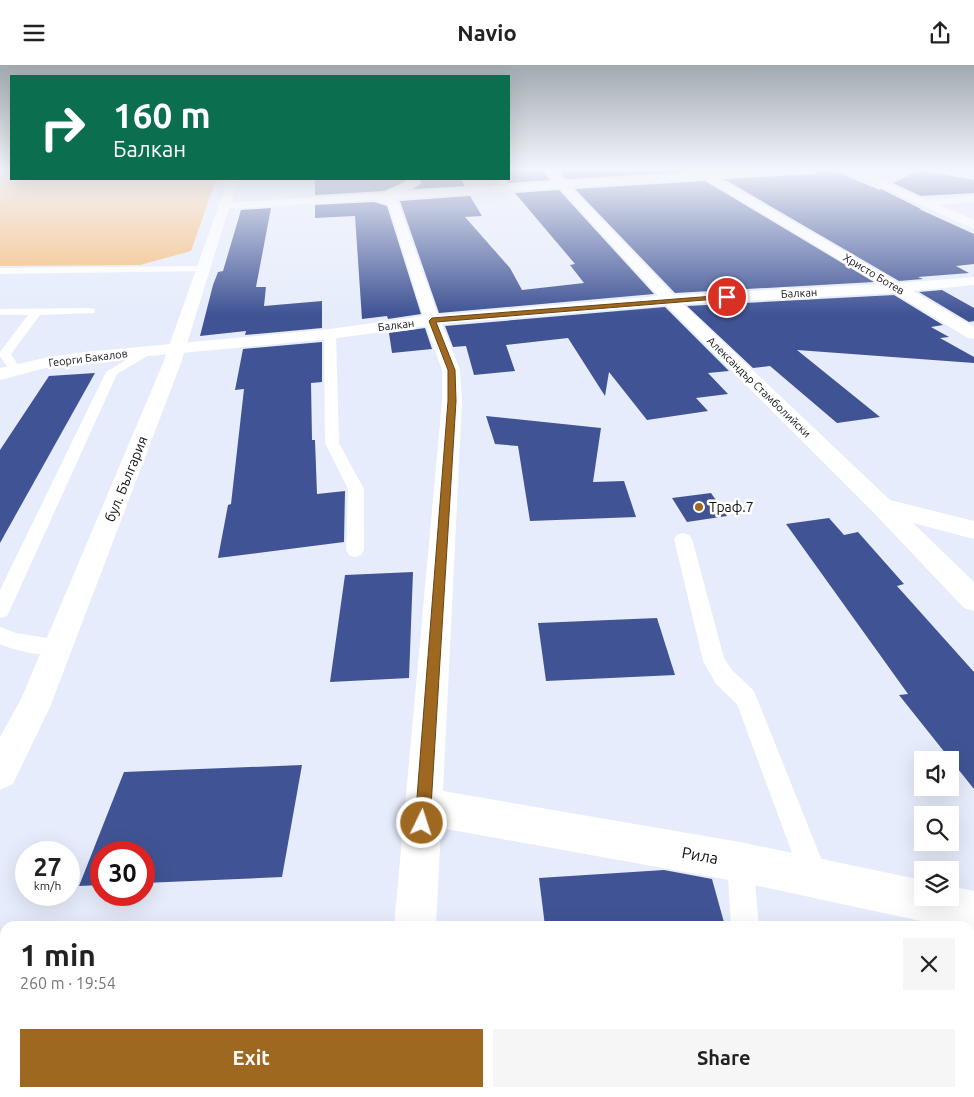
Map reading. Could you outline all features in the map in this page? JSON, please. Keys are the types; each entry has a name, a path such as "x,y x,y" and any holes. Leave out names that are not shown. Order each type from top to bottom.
{"street":[{"name":"бул. България","path":"0,772 34,707 59,647 177,349 221,217"},
{"path":"398,217 432,321 452,370 452,401 415,921"},
{"name":"Александър Стамболийски","path":"594,217 670,300 882,506 974,600"},
{"name":"Христо Ботев","path":"777,217 974,334"},
{"path":"955,217 974,225"},
{"name":"Балкан","path":"177,349 330,334 432,321 670,300 897,288 974,281"},
{"name":"Георги Бакалов","path":"7,372 49,362 177,349"},
{"path":"882,506 974,530"},
{"name":"Рила","path":"424,806 740,862 974,912"}],"lane":[{"path":"0,271 203,269"},
{"path":"7,372 6,354 37,311"},
{"path":"0,312 90,311"},
{"path":"330,334 332,443 356,489 355,550"},
{"path":"0,610 112,372 145,352"},
{"path":"683,539 714,661 724,677 746,698 815,878"},
{"path":"0,635 14,641 59,647"},
{"path":"740,862 745,921"}],"shaded area":[{"path":"0,217 203,217 191,251 140,265 0,266"}],"building":[{"path":"239,217 269,217 256,287 266,287 264,306 322,301 322,328 245,335 246,331 200,336 213,285 218,272 223,271"},
{"path":"355,217 391,217 421,314 388,319 387,316 362,319"},
{"path":"406,217 465,217 510,268 522,290 584,283 570,265 575,264 535,217 584,217 654,294 439,313"},
{"path":"602,217 766,217 874,282 675,293"},
{"path":"789,217 937,217 974,234 974,264 956,266 969,273 918,277 923,279 899,281"},
{"path":"942,290 974,308 974,321 969,322 919,292"},
{"path":"894,295 943,325 931,327 949,337 940,338 974,357 974,363 797,350 880,417 837,423 770,366 753,368 687,306"},
{"path":"665,307 729,371 708,373 728,394 696,398 708,411 647,420 609,372 605,396 568,338 506,345 515,371 474,375 466,346 453,347 445,326"},
{"path":"425,328 432,349 392,353 389,333"},
{"path":"322,342 322,382 311,383 312,440 315,440 317,494 345,491 344,542 218,558 228,505 231,504 244,389 235,390 243,349"},
{"path":"95,373 0,543 0,450 49,376"},
{"path":"486,416 601,428 593,482 624,481 636,517 530,521 518,446 495,444"},
{"name":"Траф.7","path":"711,493 727,516 687,522 672,498"},
{"path":"829,518 844,535 858,532 904,584 897,586 974,672 974,789 959,770 959,751 944,751 899,695 908,694 786,524"},
{"path":"413,572 409,678 330,682 345,575"},
{"path":"657,618 675,675 546,681 538,623"},
{"path":"302,765 282,877 155,883 155,841 97,841 124,772"},
{"path":"90,858 90,886 80,886"},
{"path":"664,870 712,879 724,921 544,921 539,878"}],"place":[{"name":"Траф.7","path":"699,507"}],"route":[{"path":"422,823 452,401 452,370 432,321 670,300 727,297"}]}
